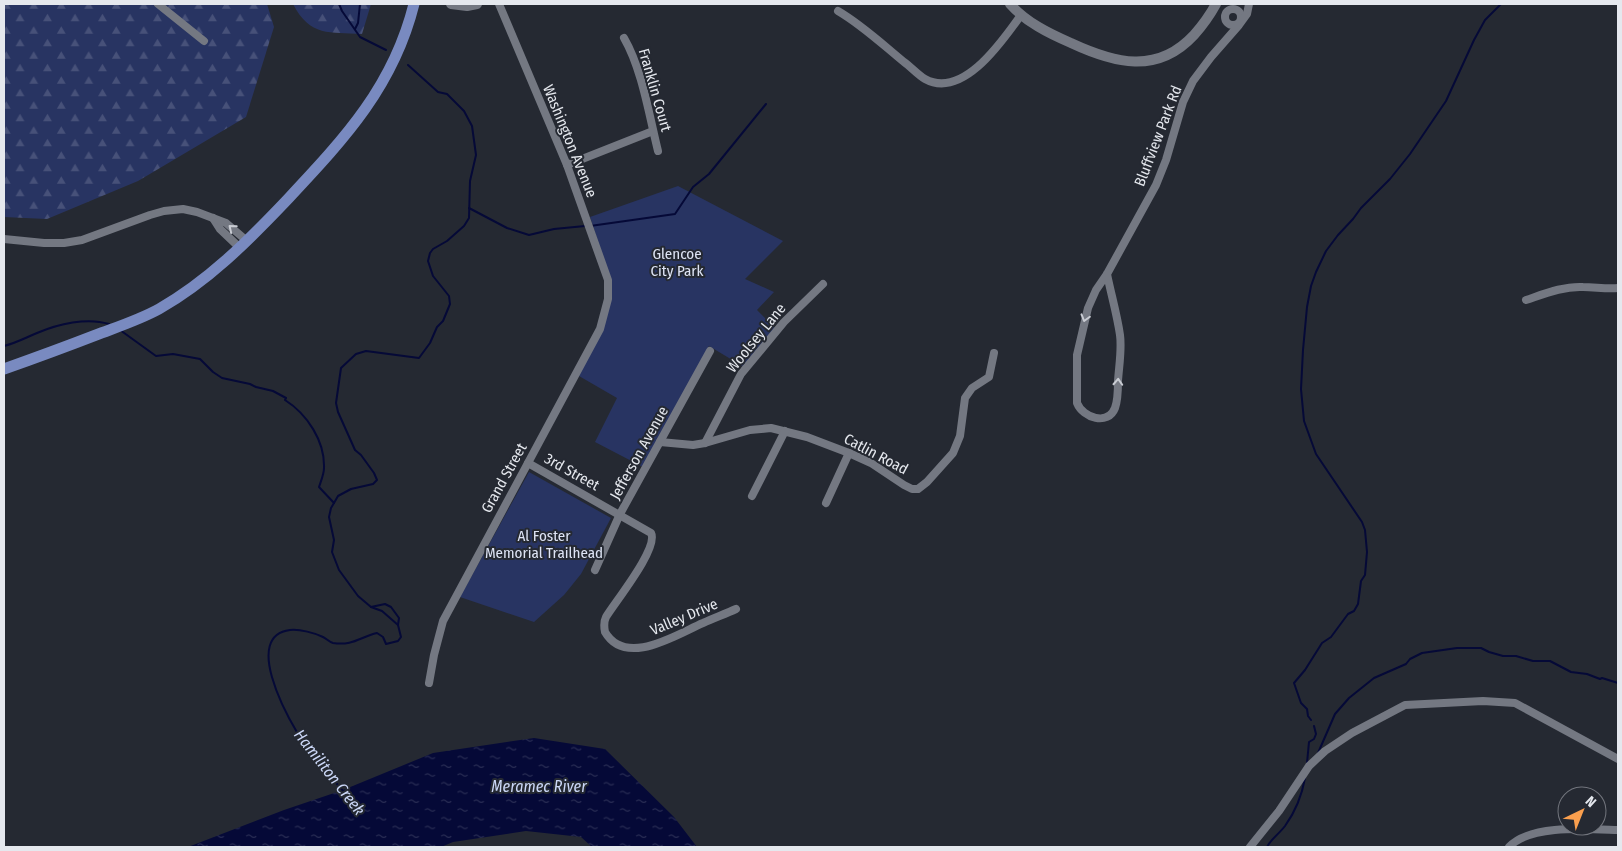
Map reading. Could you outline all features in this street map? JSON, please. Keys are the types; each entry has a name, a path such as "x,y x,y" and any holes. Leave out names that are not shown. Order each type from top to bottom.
{"main road":[{"path":"4,369 116,328 156,310 194,287 216,270 244,245 329,156 361,117 388,72 405,33 414,4"}],"street":[{"path":"158,4 204,41"},
{"path":"451,4 467,6 477,4"},
{"name":"Washington Avenue","path":"499,4 567,165 610,290"},
{"path":"1010,4 1021,15 1042,29 1087,50 1114,60 1136,62 1164,57 1178,50 1198,30 1216,4"},
{"path":"1226,39 1228,29 1225,18 1227,12 1239,8 1243,4"},
{"name":"Bluffview Park Rd","path":"1107,274 1120,336 1118,392 1115,408 1110,414 1101,418 1087,416 1079,409 1076,403 1076,356 1083,324 1094,295 1156,185 1166,160 1183,102 1193,81 1247,14 1249,4"},
{"path":"1226,21 1232,25 1239,22 1240,14 1234,10"},
{"path":"838,11 856,22 924,78 942,83 958,80 975,69 1003,39 1021,15"},
{"name":"Franklin Court","path":"624,38 631,50 636,65 658,151"},
{"path":"567,165 653,131"},
{"path":"4,239 64,243 82,240 150,214 183,210 197,212 226,223 244,245"},
{"name":"Woolsey Lane","path":"705,443 741,374 784,322 823,284"},
{"path":"1526,300 1559,289 1582,287 1618,288"},
{"name":"Grand Street","path":"429,683 443,621 600,329 610,290"},
{"path":"1094,295 1111,296"},
{"name":"Jefferson Avenue","path":"595,570 620,514 710,351"},
{"name":"Catlin Road","path":"660,442 693,445 750,430 770,428 807,437 849,453 912,489 922,488 948,460 956,448 960,436 965,398 972,388 989,377 994,353"},
{"path":"752,496 784,431"},
{"path":"826,503 849,453"},
{"name":"3rd Street","path":"528,463 651,533 653,542 644,560 606,617 605,632 613,643"},
{"name":"Valley Drive","path":"613,643 630,648 658,644 736,609"},
{"path":"1250,847 1280,811 1309,766 1324,751 1352,733 1405,705 1483,701 1515,703 1618,759"},
{"path":"1508,847 1527,837 1551,830 1618,830"}],"green space":[{"path":"4,4 267,4 274,27 246,117 138,181 47,219 4,217"},
{"path":"293,4 371,4 362,34 322,31 306,22"},
{"name":"Glencoe City Park","path":"678,186 783,241 745,279 774,292 757,310 776,329 744,367 709,346 643,467 595,442 617,398 579,376 611,301 612,284 590,217"},
{"name":"Al Foster Memorial Trailhead","path":"529,472 611,518 581,574 564,595 534,622 460,597"}],"water":[{"name":"Meramec River","path":"534,738 605,749 674,817 697,847 592,847 581,837 526,831 453,842 441,847 188,847 284,810 343,790 433,753"}],"waterway":[{"name":"Hamiliton Creek","path":"339,4 360,37 386,50"},
{"path":"355,29 358,23 360,4"},
{"path":"1311,720 1307,709 1301,703 1294,683 1305,670 1322,643 1331,637 1358,604 1361,581 1365,575 1367,552 1365,530 1362,522 1316,454 1304,421 1301,389 1303,350 1311,286 1326,251 1361,208 1390,179 1410,154 1446,101 1485,20 1501,4"},
{"name":"Hamiliton Creek","path":"343,791 308,749 285,710 272,677 269,660 270,646 276,635 290,630 312,633 332,643 340,644 377,633 383,637 386,644 398,641 401,637 398,625 382,611 371,607 358,596 339,570 332,552 334,540 329,517 331,508 338,496 351,489 373,484 377,480 361,455 355,450 338,412 336,403 341,368 356,354 366,351 419,358 430,343 437,327 443,321 450,304 449,296 433,276 428,261 430,253 464,226 469,218 470,181 476,155 472,126 464,111 447,94 438,92 408,65"},
{"path":"590,226 675,214 693,187 709,174 766,104"},
{"path":"469,208 507,228 529,235 554,229 585,226"},
{"path":"4,346 63,324 82,321 109,324"},
{"path":"120,330 156,356 173,354 200,359 222,378 273,391 286,398 285,400 301,413 318,438 324,458 323,475 319,487 334,503"},
{"path":"371,607 385,604 391,607 399,618 398,625"},
{"path":"1318,753 1335,714 1349,698 1374,678 1406,664 1410,659 1422,653 1457,648 1481,648 1503,656 1516,656 1533,661 1550,661 1571,672 1587,674 1618,683"},
{"path":"1307,763 1309,742 1314,739 1316,734 1314,726"},
{"path":"1267,847 1292,815 1300,797 1305,778"}]}
